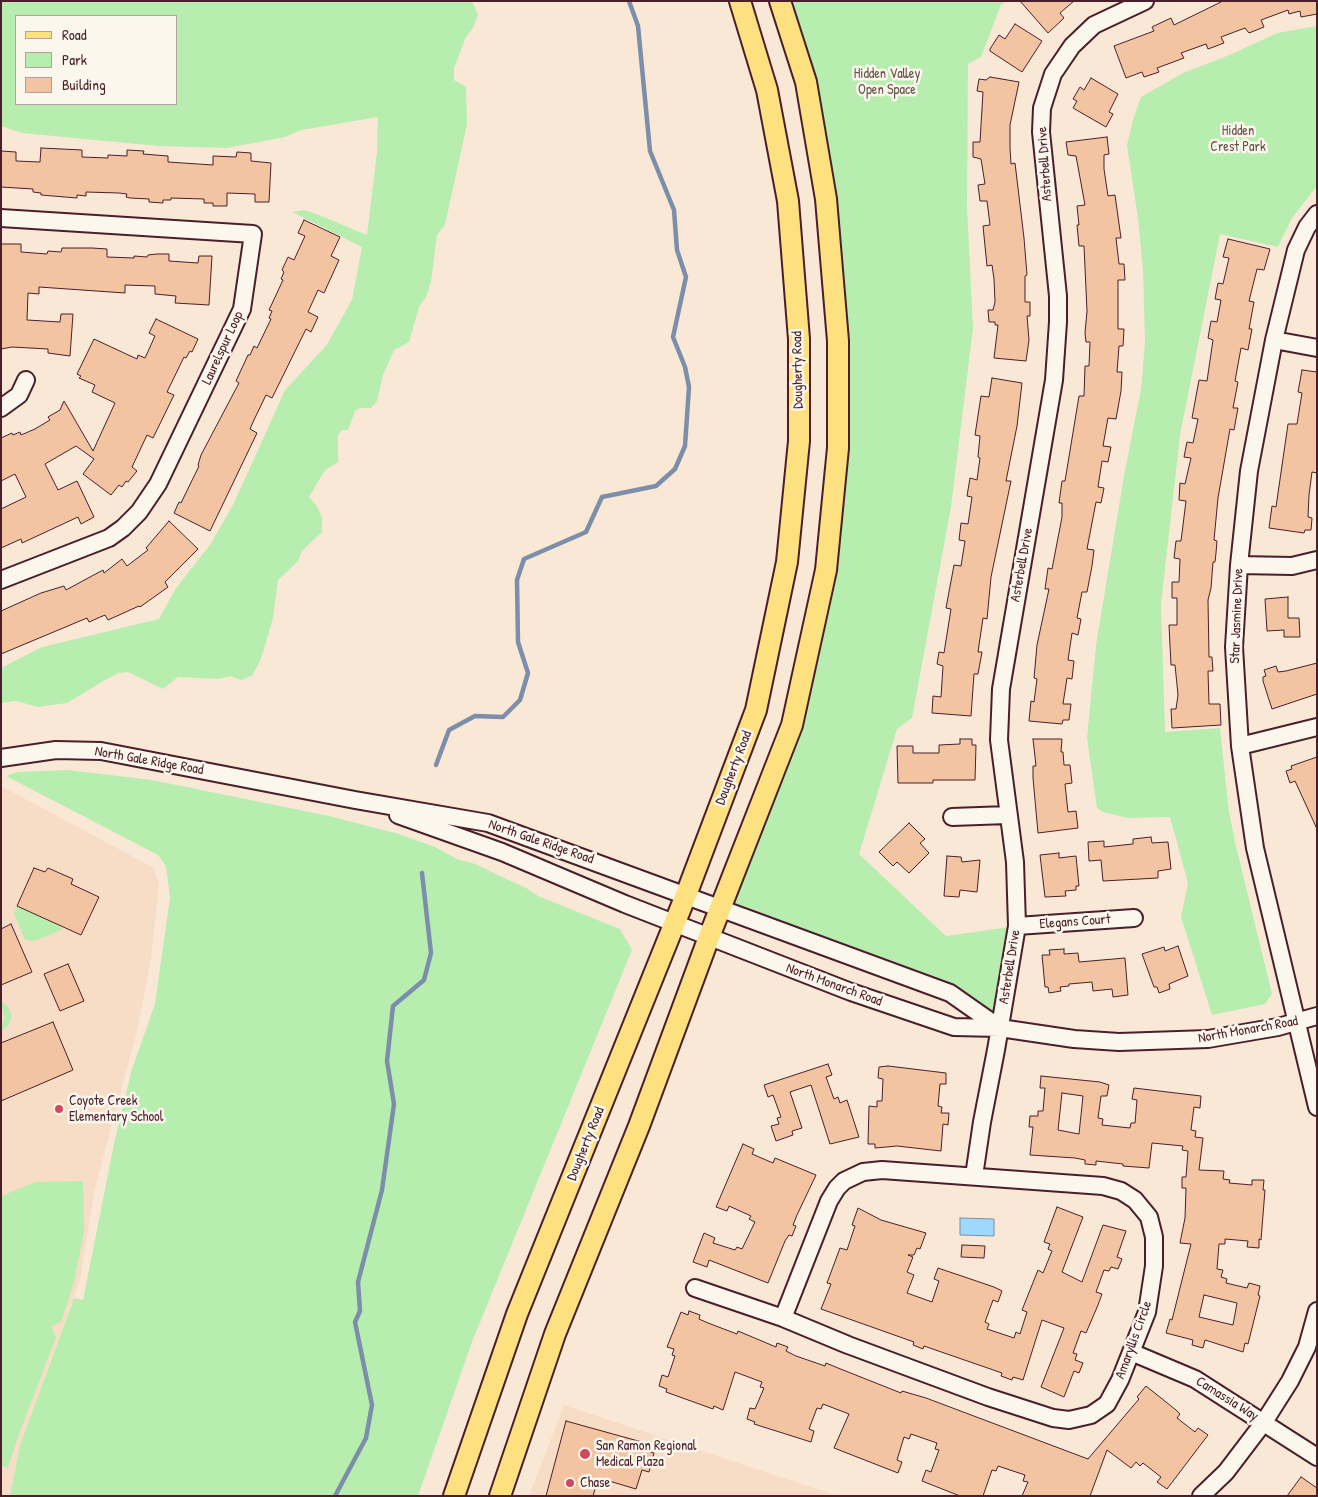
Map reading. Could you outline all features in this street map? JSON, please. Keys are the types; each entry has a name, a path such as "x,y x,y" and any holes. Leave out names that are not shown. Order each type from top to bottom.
{"main road":[{"name":"Dougherty Road","path":"454,1496 517,1314 686,895 756,710 787,562 799,441 798,339 788,201 767,90 740,1"},
{"path":"500,1496 555,1334 639,1126 709,937 792,725 826,570 838,448 838,341 826,199 806,82 780,1"}],"street":[{"name":"Asterbell Drive","path":"974,1176 1017,926 1014,862 999,740 1001,689 1054,380 1058,322 1058,296 1041,132 1042,108 1054,74 1072,46 1094,25 1145,1"},
{"name":"Star Jasmine Drive","path":"1317,214 1307,227 1296,250 1274,340 1249,471 1239,565 1234,647 1240,746 1255,848 1317,1107"},
{"name":"Laurelspur Loop","path":"1,218 253,234 242,309 158,484 138,512 123,528 109,538 1,580"},
{"path":"1274,340 1317,348"},
{"path":"1,408 18,395 26,380"},
{"path":"1239,565 1292,566 1317,560"},
{"path":"1240,746 1317,727"},
{"name":"North Gale Ridge Road","path":"1,758 56,750 101,751 355,800 488,823 720,909"},
{"name":"North Gale Ridge Road","path":"355,800 502,852 673,924"},
{"path":"952,817 1007,815"},
{"name":"North Monarch Road","path":"720,909 950,993 1000,1028"},
{"name":"Elegans Court","path":"1017,926 1134,918"},
{"name":"North Monarch Road","path":"673,924 851,992 954,1027 1000,1028 1074,1039 1119,1042 1208,1039 1296,1023 1317,1016"},
{"name":"Amaryllis Circle","path":"695,1288 783,1318 848,1345 988,1397 1054,1418 1069,1420 1091,1415 1107,1404 1120,1380 1147,1312 1154,1266 1154,1237 1149,1217 1136,1200 1121,1191 1103,1186 882,1170 863,1172 844,1181 836,1188 783,1318"},
{"path":"1201,1496 1226,1472 1264,1422 1290,1381 1303,1355 1317,1311"},
{"name":"Camassia Way","path":"1131,1352 1195,1379 1317,1457"}],"shaded area":[{"name":"Coyote Creek Elementary School","path":"1,786 154,868 159,885 151,960 137,1031 95,1188 80,1279 20,1445 10,1496 1,1496"},
{"path":"564,1405 838,1496 529,1496"}],"green space":[{"path":"1,1 472,1 478,15 473,28 466,37 454,68 454,80 466,87 467,124 445,225 437,235 431,282 426,297 419,307 409,342 394,350 383,375 377,401 371,408 360,408 355,411 348,430 342,430 338,435 338,462 325,470 309,497 317,506 322,518 322,532 302,551 298,561 278,580 273,618 261,659 252,676 241,680 230,676 218,679 178,677 163,689 128,672 119,673 105,680 67,703 38,707 16,701 1,703 1,668 42,647 159,619 176,588 210,545 234,503 285,390 326,346 352,300 362,247 292,212 304,210 314,213 367,235 377,152 378,117 301,130 285,137 227,148 158,146 22,133 1,126"},
{"name":"Hidden Valley Open Space","path":"780,1 1006,1 1001,5 981,57 968,64 967,207 973,328 951,507 912,718 897,729 859,854 946,936 1017,926 1000,1028 950,993 720,909 792,725 838,448 826,199"},
{"name":"Hidden Crest Park","path":"1317,26 1317,186 1292,218 1278,247 1220,234 1180,435 1161,604 1165,732 1220,728 1229,812 1272,994 1265,1004 1212,1015 1181,917 1188,883 1170,817 1128,818 1103,812 1097,808 1087,738 1096,645 1124,476 1141,389 1145,343 1143,271 1138,218 1127,145 1141,97 1183,73 1232,54 1277,33"},
{"path":"68,770 152,780 329,816 399,834 435,847 457,859 475,864 528,889 538,896 620,929 632,950 472,1342 418,1496 10,1496 20,1445 74,1298 83,1300 115,1139 132,1069 155,1004 170,898 166,866 158,855 6,776 17,772"},
{"path":"17,906 61,926 62,930 34,941 25,940 14,914"},
{"path":"1,1002 7,1005 12,1016 8,1026 1,1031 4,1017"},
{"path":"83,1181 84,1232 74,1282 61,1322 51,1326 56,1337 8,1468 1,1466 1,1196 36,1182"}],"water":[{"path":"960,1218 994,1219 994,1236 960,1235"}],"building":[{"path":"1020,1 1074,1 1060,13 1064,18 1048,33"},
{"path":"1223,1 1317,1 1317,14 1301,17 1300,11 1289,14 1288,10 1261,20 1264,27 1249,33 1245,28 1221,37 1224,43 1208,49 1206,44 1181,53 1184,58 1157,68 1159,72 1144,77 1142,72 1126,78 1114,46 1154,31 1152,27 1171,18 1174,25"},
{"path":"1015,24 1042,41 1022,72 990,51 999,35 1005,39"},
{"path":"990,77 1019,82 1010,125 1010,148 1011,164 1015,163 1024,238 1027,275 1025,276 1025,302 1030,302 1030,316 1027,316 1029,340 1026,361 994,358 998,325 995,325 995,322 989,322 988,310 993,310 995,302 994,279 992,265 987,266 983,226 990,225 987,201 980,201 978,185 985,184 981,159 973,157 973,142 980,142 983,92 977,91 979,79 986,80"},
{"path":"1091,78 1118,94 1109,112 1113,114 1106,127 1073,108 1077,101 1073,99 1080,87 1084,90"},
{"path":"1107,137 1109,154 1104,155 1104,169 1108,196 1115,195 1121,238 1116,238 1119,264 1124,264 1125,280 1118,280 1118,329 1124,329 1123,346 1119,346 1117,372 1122,372 1121,391 1116,419 1108,418 1103,446 1111,447 1108,462 1102,461 1098,487 1104,488 1101,503 1096,502 1087,549 1094,550 1092,566 1087,592 1082,592 1077,618 1081,619 1078,635 1072,633 1068,660 1074,661 1072,679 1067,678 1063,704 1071,704 1069,720 1063,720 1062,724 1029,721 1031,701 1034,702 1037,679 1034,678 1037,645 1049,589 1045,589 1048,568 1052,569 1062,517 1062,503 1059,503 1062,481 1065,481 1079,396 1084,396 1085,366 1089,366 1090,342 1086,342 1085,333 1087,311 1084,246 1079,246 1077,225 1079,225 1077,206 1085,205 1076,156 1068,155 1066,142"},
{"path":"41,148 82,150 82,157 108,158 108,155 127,156 127,150 144,151 143,154 168,156 168,162 213,165 213,156 236,157 237,152 251,153 251,161 271,163 269,202 255,202 255,194 227,193 227,206 213,206 213,203 204,203 204,199 171,198 171,200 163,200 163,203 149,202 149,199 126,197 127,194 86,192 86,196 77,195 77,198 41,195 41,193 33,192 33,189 1,187 1,151 16,152 16,161 40,162"},
{"path":"304,220 340,237 331,256 339,260 324,293 318,290 308,312 318,317 311,332 306,329 272,398 266,395 253,422 250,429 257,433 210,531 174,513 199,466 201,455 239,383 236,381 248,355 250,355 254,346 257,348 271,319 269,318 272,311 269,310 283,280 281,279 284,272 282,270 288,257 294,260 305,236 298,233"},
{"path":"1228,239 1270,249 1264,270 1257,269 1249,301 1254,302 1249,329 1252,329 1248,350 1241,348 1235,381 1238,382 1233,408 1238,408 1234,430 1230,429 1218,498 1214,540 1217,541 1216,553 1208,600 1209,657 1212,657 1213,671 1208,671 1209,704 1220,704 1221,725 1172,728 1171,709 1176,709 1178,695 1175,665 1171,665 1169,625 1177,625 1177,598 1172,598 1172,582 1179,582 1180,559 1174,558 1176,541 1181,541 1186,501 1179,500 1180,483 1185,484 1191,458 1184,457 1187,442 1193,443 1198,419 1192,418 1199,380 1207,381 1213,340 1208,338 1211,321 1217,322 1221,300 1215,299 1218,283 1223,284 1229,258 1223,257"},
{"path":"1,244 21,244 21,252 47,254 48,251 61,252 62,248 92,248 107,249 107,257 134,258 134,256 147,257 148,255 169,254 169,261 198,263 199,256 212,256 209,305 175,303 176,296 155,294 155,286 125,285 125,293 39,287 39,294 28,293 27,320 60,322 61,314 73,314 70,356 48,353 48,349 12,347 1,349"},
{"path":"156,319 198,339 192,352 190,351 186,358 184,357 167,392 174,395 153,438 147,435 132,467 137,471 128,482 126,481 122,487 119,485 111,495 83,474 94,459 76,446 45,464 58,490 77,481 94,517 81,524 78,517 22,543 21,539 1,548 1,509 26,497 15,474 1,481 1,438 12,433 13,435 20,432 21,435 35,429 50,420 48,417 60,410 64,401 93,451 115,403 92,392 95,385 79,378 81,376 77,374 94,339 137,359 138,355 145,358 155,336 149,333"},
{"path":"1302,370 1317,372 1317,473 1312,472 1309,495 1308,517 1312,518 1311,530 1305,530 1304,533 1269,528 1272,506 1276,507 1288,424 1297,424 1302,393 1298,392"},
{"path":"992,378 1022,383 1017,426 1006,481 1011,481 991,577 987,619 983,618 978,652 982,652 978,674 974,674 971,716 932,713 933,696 941,697 943,666 937,664 939,652 944,653 951,609 946,608 954,565 961,566 965,541 959,540 961,523 968,524 972,497 967,496 970,478 977,480 980,436 975,435 981,396 989,397"},
{"path":"169,521 198,549 165,582 168,587 140,607 108,620 105,615 89,622 87,618 1,654 1,611 41,593 64,586 66,590 103,570 104,573 122,559 127,566 148,550 146,548"},
{"path":"1288,597 1288,618 1299,618 1300,637 1284,637 1284,630 1267,631 1265,599"},
{"path":"1317,663 1317,694 1272,709 1263,681 1263,677 1266,676 1264,670 1276,666 1278,672 1286,671"},
{"path":"960,739 972,739 972,745 976,745 975,780 933,780 933,783 898,783 897,746 913,746 913,753 939,753 939,745 960,744"},
{"path":"1033,739 1062,739 1061,752 1063,752 1064,765 1070,765 1072,783 1065,784 1068,812 1076,811 1078,828 1038,833 1033,778 1033,766 1036,766"},
{"path":"1317,757 1317,829 1295,781 1290,783 1286,771 1292,769 1291,766"},
{"path":"909,823 925,839 920,843 929,853 909,873 897,862 893,866 879,852"},
{"path":"1151,837 1152,843 1168,842 1171,869 1158,871 1158,878 1103,881 1101,860 1089,861 1088,842 1104,841 1104,847 1133,844 1133,839"},
{"path":"1059,853 1059,858 1076,856 1079,886 1076,886 1076,890 1065,891 1066,896 1045,897 1040,855"},
{"path":"947,856 961,857 962,862 980,860 977,892 960,890 959,897 944,896"},
{"path":"34,868 45,872 48,868 73,879 71,884 99,897 81,935 17,906"},
{"path":"11,924 32,972 1,985 1,929"},
{"path":"1178,946 1188,976 1169,984 1170,989 1159,993 1157,987 1154,987 1142,954 1164,947 1165,951"},
{"path":"1064,949 1064,954 1078,953 1079,962 1125,958 1128,995 1113,997 1112,989 1093,991 1092,982 1069,984 1069,986 1060,987 1061,991 1049,993 1048,987 1045,987 1042,955 1050,955 1049,950"},
{"path":"68,964 84,1001 60,1011 44,974"},
{"path":"53,1022 73,1070 1,1101 1,1043"},
{"path":"828,1064 832,1075 826,1077 834,1099 838,1097 840,1103 847,1100 859,1137 830,1144 811,1085 790,1092 802,1128 792,1131 793,1135 776,1141 771,1126 779,1124 777,1118 781,1117 773,1095 768,1097 764,1085"},
{"path":"888,1066 946,1073 946,1084 940,1084 938,1106 942,1107 941,1113 949,1113 948,1125 943,1124 941,1151 897,1146 875,1148 875,1144 868,1144 869,1106 877,1107 877,1101 882,1101 883,1079 878,1078 879,1067"},
{"path":"1041,1076 1100,1082 1109,1085 1107,1096 1101,1096 1098,1118 1103,1119 1102,1125 1130,1128 1131,1123 1135,1123 1137,1100 1132,1099 1134,1088 1201,1096 1200,1108 1194,1107 1191,1130 1196,1131 1195,1137 1203,1138 1199,1170 1224,1171 1223,1179 1230,1180 1229,1183 1252,1185 1252,1180 1264,1180 1263,1190 1265,1190 1259,1248 1247,1247 1248,1241 1225,1239 1225,1244 1219,1244 1217,1269 1223,1270 1221,1277 1227,1279 1226,1283 1247,1288 1249,1283 1260,1286 1258,1295 1260,1296 1248,1344 1245,1343 1243,1352 1205,1340 1203,1348 1192,1345 1193,1340 1166,1333 1170,1319 1172,1320 1191,1244 1180,1243 1185,1218 1186,1188 1182,1188 1182,1177 1186,1177 1188,1151 1182,1150 1183,1146 1152,1143 1149,1168 1096,1161 1096,1165 1085,1164 1085,1160 1075,1158 1030,1155 1033,1127 1029,1127 1030,1116 1038,1116 1038,1111 1043,1111 1045,1088 1040,1088","holes":["1062,1093 1083,1096 1079,1134 1058,1130","1204,1295 1237,1303 1233,1325 1199,1317"]},
{"path":"743,1144 754,1149 752,1154 773,1163 775,1158 816,1175 793,1225 796,1226 792,1236 789,1235 785,1241 768,1283 709,1260 707,1267 693,1262 704,1233 715,1238 713,1243 735,1250 737,1247 742,1249 755,1222 749,1219 751,1216 729,1206 727,1211 716,1207"},
{"path":"1057,1207 1083,1217 1062,1272 1082,1282 1103,1225 1126,1231 1117,1257 1122,1259 1118,1269 1111,1267 1109,1271 1104,1270 1096,1292 1102,1294 1098,1305 1086,1333 1081,1331 1073,1353 1077,1354 1075,1360 1083,1363 1079,1373 1074,1371 1064,1397 1041,1387 1064,1328 1042,1320 1023,1380 1013,1377 1012,1380 1001,1376 1002,1373 924,1346 923,1349 913,1345 914,1342 821,1309 831,1284 827,1283 840,1248 847,1250 855,1226 852,1225 858,1208 881,1220 926,1233 920,1249 917,1248 914,1255 908,1255 913,1257 907,1272 914,1275 907,1293 932,1302 939,1281 934,1279 938,1268 994,1287 1002,1291 998,1302 993,1300 985,1322 989,1324 987,1329 1014,1338 1016,1332 1020,1334 1027,1312 1022,1310 1038,1270 1043,1273 1052,1251 1048,1249 1050,1244 1044,1242"},
{"path":"962,1245 985,1246 984,1258 961,1257"},
{"path":"689,1311 700,1315 699,1319 737,1334 738,1331 776,1347 777,1343 788,1347 786,1351 796,1356 825,1366 826,1363 901,1393 902,1391 926,1398 1088,1459 1139,1399 1137,1397 1146,1386 1180,1414 1177,1418 1195,1432 1198,1428 1208,1435 1167,1489 1157,1482 1161,1477 1143,1463 1140,1466 1136,1462 1131,1468 1107,1450 1090,1496 1022,1496 1028,1482 1023,1481 1025,1475 998,1466 996,1471 992,1470 983,1496 960,1496 922,1481 926,1470 931,1472 939,1450 935,1449 937,1443 911,1434 909,1439 904,1437 897,1460 902,1462 898,1473 834,1448 849,1414 823,1404 821,1409 817,1408 809,1429 814,1431 811,1442 754,1424 755,1422 747,1419 750,1408 755,1409 764,1388 760,1387 762,1382 735,1372 723,1410 714,1406 713,1409 666,1392 667,1389 659,1386 662,1375 668,1377 675,1356 672,1355 674,1349 667,1347 681,1312 688,1315"},
{"path":"566,1421 649,1444 647,1451 654,1453 649,1472 642,1470 636,1489 609,1481 595,1489 593,1496 546,1496"},
{"path":"1301,1477 1317,1488 1317,1496 1287,1496"}],"waterway":[{"path":"436,765 449,730 475,716 503,717 520,700 528,673 518,642 517,580 524,559 586,532 602,497 656,486 675,469 685,446 689,387 685,367 673,337 686,277 677,250 674,210 650,151 638,26 629,1"},
{"path":"335,1496 366,1438 372,1405 355,1322 360,1311 358,1282 382,1190 394,1104 387,1061 393,1006 424,980 431,953 422,873"}],"place":[{"name":"Coyote Creek Elementary School","path":"59,1109"},
{"name":"San Ramon Regional Medical Plaza","path":"585,1454"},
{"name":"Chase","path":"570,1483"}]}
